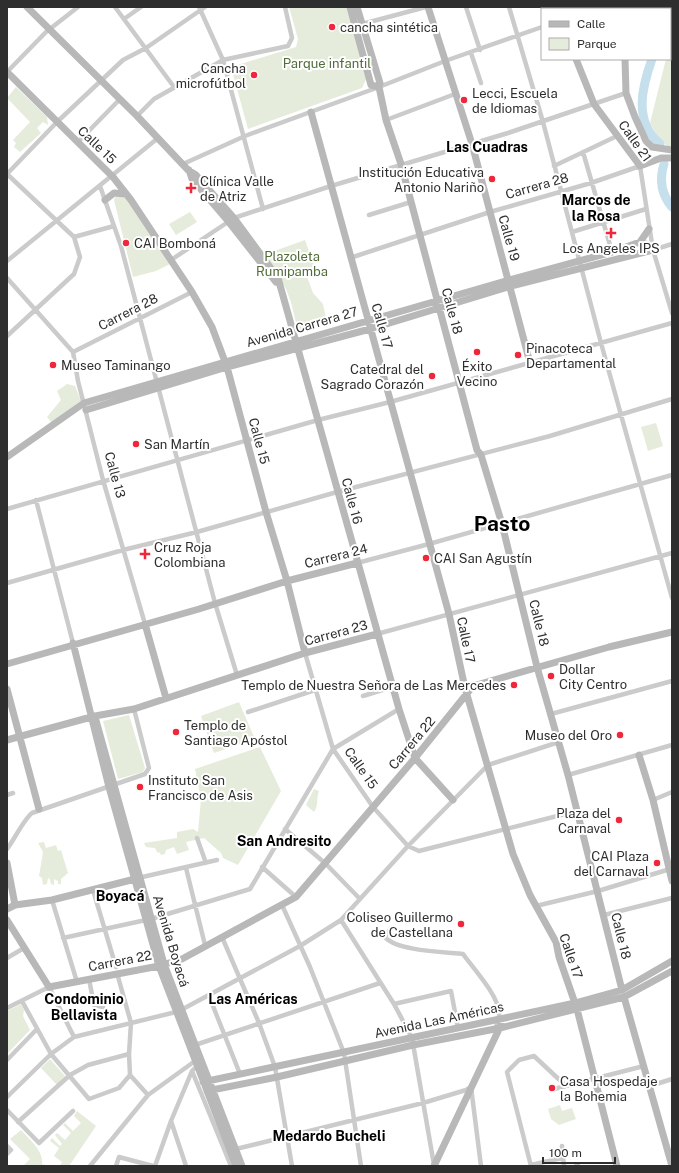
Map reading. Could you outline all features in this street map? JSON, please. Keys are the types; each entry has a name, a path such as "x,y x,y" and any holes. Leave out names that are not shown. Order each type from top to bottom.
{"street":[{"name":"Calle 16","path":"27,7 186,167 192,179 231,219 281,288 398,709 415,758 453,800"},
{"path":"7,72 49,30 78,7"},
{"path":"115,7 174,87"},
{"path":"124,19 141,7"},
{"path":"137,116 154,99 223,60 288,46 291,43 292,38 285,7"},
{"name":"Calle 18","path":"350,7 371,85 379,87"},
{"name":"Calle 18","path":"357,7 380,83 379,87 386,120 401,164 477,450 481,455 502,524 537,667 578,811 623,994 672,1166"},
{"path":"362,24 427,7"},
{"name":"Calle 19","path":"427,7 472,144 530,362"},
{"path":"466,7 480,50"},
{"path":"509,7 543,122 600,343 672,598"},
{"path":"7,336 74,274 80,257 74,237 56,222 7,174 57,122 124,60 146,48 202,8 223,60 263,209"},
{"path":"186,167 244,136 379,87 445,61 541,27"},
{"path":"471,52 481,83"},
{"name":"Calle 21","path":"576,60 594,104 640,166 653,250 672,313"},
{"path":"625,60 626,93 634,117 646,141 652,147 672,150"},
{"name":"Calle 15","path":"7,72 113,177 171,260 192,292 212,327 226,365 266,512 287,581 315,690 333,749 373,807 408,846 419,851 506,829"},
{"path":"171,260 231,219 401,164 543,122 626,93"},
{"path":"386,120 455,94"},
{"path":"78,142 120,99"},
{"name":"Calle 17","path":"311,112 428,544 449,614 467,695 513,854 536,906 556,942 559,957 576,1006 618,1166"},
{"path":"554,166 617,136"},
{"path":"7,261 113,177 158,138"},
{"path":"583,152 612,252"},
{"name":"Carrera 28","path":"350,258 560,190 591,183 661,158 672,158"},
{"path":"100,186 114,226 178,460 215,603 237,675"},
{"path":"105,200 114,193 126,194"},
{"path":"369,215 411,202"},
{"path":"572,232 646,209"},
{"path":"74,237 114,226"},
{"path":"649,229 640,242 647,243 653,250"},
{"name":"Avenida Carrera 27","path":"580,264 640,242"},
{"name":"Avenida Carrera 27","path":"8,454 85,406 510,283 580,264 653,250 672,244"},
{"name":"Calle 13","path":"7,278 73,352 104,480 166,698"},
{"name":"Carrera 28","path":"73,352 140,320 192,292"},
{"path":"7,509 246,440 460,383 672,323"},
{"path":"7,583 124,550 197,532 409,472 481,455 550,436 672,399"},
{"name":"Carrera 24","path":"7,664 287,581 502,524 639,483 672,475"},
{"path":"36,500 73,644"},
{"name":"Carrera 23","path":"7,740 93,717 134,709 305,653 672,553"},
{"name":"Carrera 22","path":"7,1008 49,987 77,982 117,970 162,965 182,959 205,945 296,897 326,864 415,758 473,686 609,647 672,632"},
{"name":"Avenida Boyacá","path":"73,644 111,786 162,965 178,1011 194,1066 206,1081"},
{"path":"551,714 672,681"},
{"path":"363,696 392,687"},
{"path":"7,689 39,809"},
{"path":"248,712 315,690"},
{"path":"7,849 27,817 39,809 144,774 149,768 134,709"},
{"path":"63,938 149,920 250,889 333,749 398,709"},
{"path":"7,1097 51,1054 74,1037 178,1011 240,980 300,946 341,920 408,846 488,765 559,742"},
{"path":"568,775 672,745"},
{"path":"639,755 653,800 672,881"},
{"path":"653,800 672,792"},
{"path":"7,795 13,793"},
{"path":"506,829 578,811"},
{"path":"285,828 326,864 360,900"},
{"path":"196,838 206,863"},
{"path":"7,910 15,906 52,900 216,860"},
{"path":"7,863 15,906"},
{"path":"262,867 296,897"},
{"path":"186,868 205,945"},
{"path":"536,906 598,891 670,869"},
{"path":"93,890 132,1023 129,1054 130,1075 148,1095"},
{"path":"604,915 672,898"},
{"path":"52,900 77,982"},
{"path":"282,905 324,1002 344,1053 361,1166"},
{"path":"7,920 49,987 74,1037"},
{"path":"341,920 394,1004 413,1042 432,1164"},
{"path":"391,928 386,937 389,942 399,946 463,954 489,989 498,1007 499,1022 432,1164"},
{"path":"222,937 259,1023 275,1067 292,1166"},
{"path":"7,958 24,948"},
{"name":"Avenida Las Américas","path":"623,994 672,961"},
{"name":"Avenida Las Américas","path":"210,1090 277,1077 413,1042 576,1006 623,994 672,971"},
{"path":"88,979 94,1005 103,1007"},
{"path":"195,1045 226,1036 259,1023 380,983"},
{"path":"394,1004 451,991 458,1028"},
{"path":"209,996 240,1074"},
{"path":"22,1001 51,1054 89,1099 119,1088 130,1075"},
{"name":"Avenida Boyacá","path":"178,1011 195,1045 206,1081 242,1166"},
{"name":"Avenida Las Américas","path":"206,1081 344,1053 413,1042 458,1028 499,1022"},
{"path":"7,1060 37,1029"},
{"path":"18,1122 70,1075 88,1065 129,1054"},
{"path":"562,1158 531,1165 507,1072 519,1060 534,1056 566,1086"},
{"path":"90,1166 148,1095 194,1066"},
{"path":"116,1166 119,1157 154,1166 194,1066"},
{"path":"194,1066 231,1166"},
{"path":"554,1089 644,1066"},
{"path":"650,1086 672,1079"},
{"path":"236,1149 354,1118 423,1103 469,1088"},
{"path":"469,1088 482,1166"},
{"name":"Avenida Boyacá","path":"210,1090 236,1166"},
{"path":"7,1110 39,1143 73,1111"},
{"path":"171,1121 186,1166"},
{"path":"562,1146 564,1166"}],"green space":[{"name":"Parque infantil","path":"289,7 348,7 367,77 362,88 248,129 231,67 296,47 298,39"},
{"path":"672,38 672,150 659,139 650,123 666,60 671,60"},
{"path":"16,87 47,117 48,125 43,122 37,128 41,133 20,152 14,147 16,143 13,140 30,122 7,98"},
{"path":"121,195 127,199 172,263 156,271 133,277 114,200 116,196"},
{"path":"190,212 197,222 176,235 169,224"},
{"name":"Plazoleta Rumipamba","path":"305,240 316,271 306,274 313,293 323,304 327,323 298,331 291,302 286,289 266,254"},
{"path":"67,384 75,386 81,401 52,423 47,417 61,400 57,391"},
{"path":"656,423 663,446 648,451 641,427"},
{"path":"239,702 255,739 214,753 201,716"},
{"path":"129,715 145,768 143,772 118,779 103,721"},
{"path":"260,747 281,791 238,865 223,858 221,853 204,838 186,842 189,850 177,854 174,847 166,850 165,854 161,855 155,848 146,847 144,843 177,838 177,832 193,829 198,832 201,799 195,769"},
{"path":"314,789 319,791 314,812 306,805"},
{"path":"44,842 46,848 56,845 58,851 61,850 68,873 61,879 61,884 58,884 58,881 54,879 54,885 51,884 50,879 48,878 47,884 43,885 42,878 39,876 43,852 38,843"},
{"path":"21,1004 24,1010 23,1016 30,1030 7,1054 7,1011"},
{"path":"50,1059 65,1076 57,1085 41,1068"},
{"path":"560,1105 562,1111 572,1108 576,1119 559,1125 551,1119 548,1109"},
{"path":"77,1111 96,1126 69,1166 60,1166 62,1162 54,1156 59,1148 50,1141 52,1138 60,1146 62,1144 55,1135 57,1133 65,1140 71,1133 63,1125 65,1123 73,1131 81,1123 74,1116"},
{"path":"21,1130 32,1141 41,1154 42,1164 47,1166 23,1166 30,1159 10,1139"}],"waterway":[{"path":"652,60 643,92 643,114 651,135 660,144"},
{"path":"664,164 661,181 662,187 665,197 672,207"}],"place":[{"name":"cancha sintética","path":"332,27"},
{"name":"Cancha microfútbol","path":"254,75"},
{"name":"Lecci, Escuela de Idiomas","path":"464,100"},
{"name":"Institución Educativa Antonio Nariño","path":"492,179"},
{"name":"Clínica Valle de Atriz","path":"191,188"},
{"name":"Los Angeles IPS","path":"611,233"},
{"name":"CAI Bomboná","path":"126,243"},
{"name":"Éxito Vecino","path":"477,352"},
{"name":"Pinacoteca Departamental","path":"518,355"},
{"name":"Museo Taminango","path":"53,365"},
{"name":"Catedral del Sagrado Corazón","path":"432,376"},
{"name":"San Martín","path":"136,444"},
{"name":"Cruz Roja Colombiana","path":"145,554"},
{"name":"CAI San Agustín","path":"426,558"},
{"name":"Dollar City Centro","path":"551,676"},
{"name":"Templo de Nuestra Señora de Las Mercedes","path":"514,685"},
{"name":"Templo de Santiago Apóstol","path":"176,732"},
{"name":"Museo del Oro","path":"620,735"},
{"name":"Instituto San Francisco de Asis","path":"140,787"},
{"name":"Plaza del Carnaval","path":"619,820"},
{"name":"CAI Plaza del Carnaval","path":"657,863"},
{"name":"Coliseo Guillermo de Castellana","path":"461,924"},
{"name":"Casa Hospedaje la Bohemia","path":"552,1088"}],"district":[{"name":"Las Cuadras","path":"487,147"},
{"name":"Marcos de la Rosa","path":"596,208"},
{"name":"Pasto","path":"502,523"},
{"name":"San Andresito","path":"284,841"},
{"name":"Boyacá","path":"120,896"},
{"name":"Las Américas","path":"253,999"},
{"name":"Condominio Bellavista","path":"84,1008"},
{"name":"Medardo Bucheli","path":"329,1136"}]}
